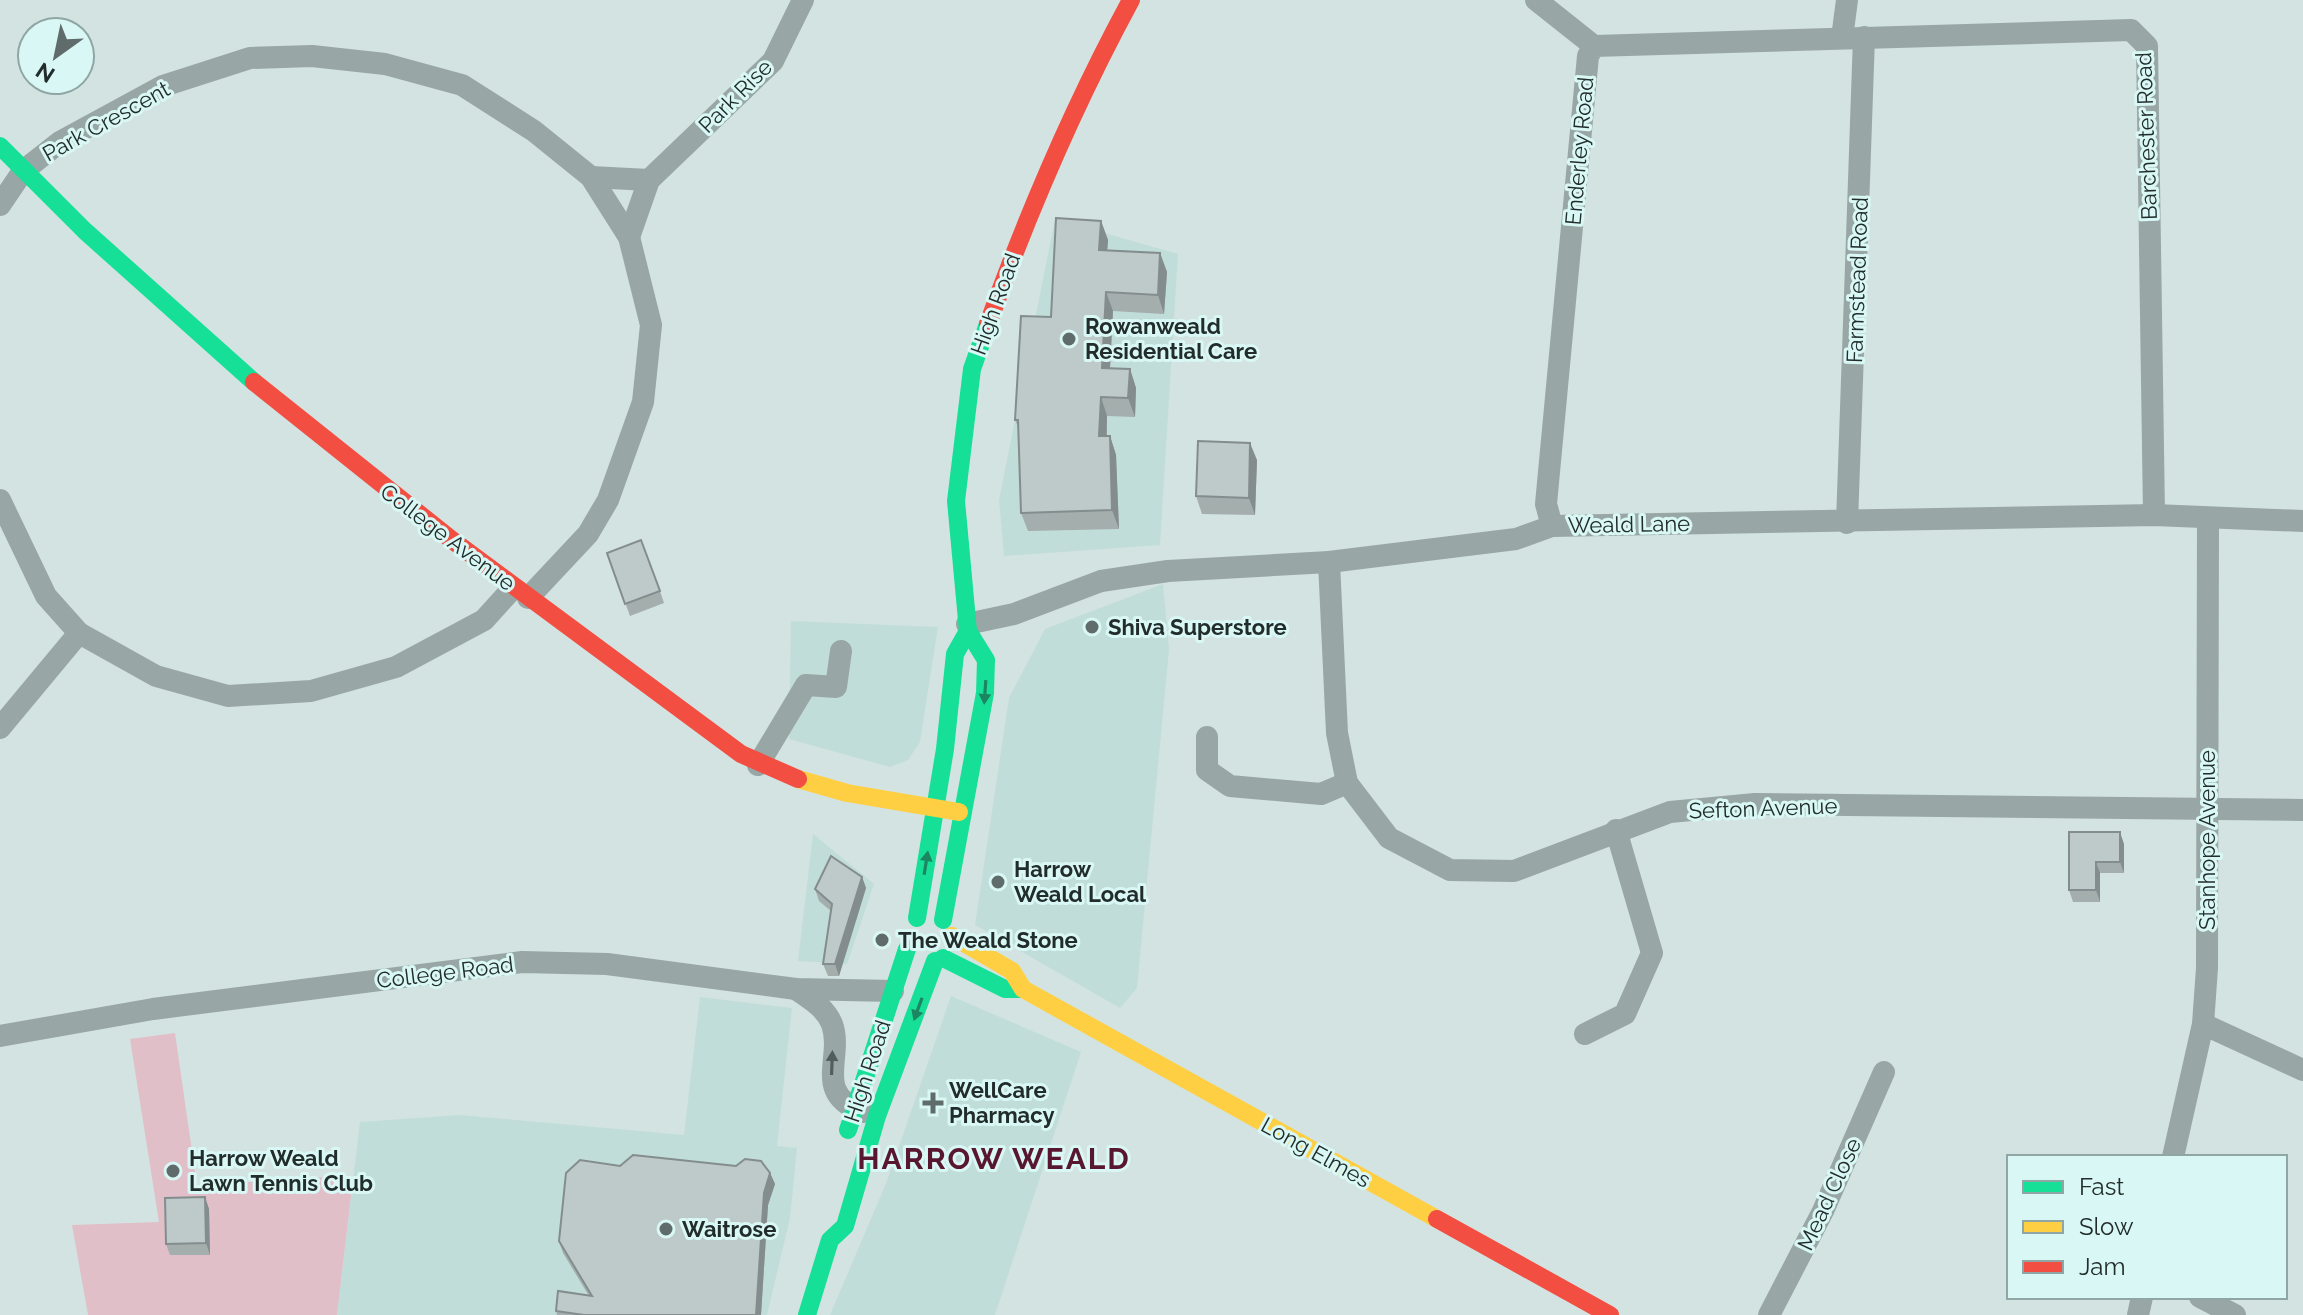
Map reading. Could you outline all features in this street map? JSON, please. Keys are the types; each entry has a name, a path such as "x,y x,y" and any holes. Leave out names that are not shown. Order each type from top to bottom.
{"street":[{"name":"Park Rise","path":"629,237 649,180 773,61 803,0"},
{"path":"1536,0 1594,46"},
{"name":"Farmstead Road","path":"1847,0 1853,37 1847,523"},
{"name":"High Road","path":"948,928 963,813 980,737 986,682 986,660 968,627 956,501 972,369 1032,202 1125,2"},
{"name":"Barchester Road","path":"1853,37 2131,30 2147,46 2154,515"},
{"name":"Enderley Road","path":"1552,526 1546,504 1588,56 1594,46 1853,37"},
{"name":"Park Crescent","path":"0,205 23,171 60,142 163,86 250,58 312,56 385,64 462,85 534,131 591,177 629,237 651,325 643,402 608,500 588,534 484,620 396,667 311,691 228,696 156,676 79,633 46,596 0,500"},
{"name":"College Avenue","path":"0,146 137,281 343,457 520,593 758,765 803,782 963,813"},
{"path":"591,177 649,180"},
{"name":"Weald Lane","path":"968,627 1014,614 1101,581 1168,571 1329,562 1516,539 1552,526 2154,515 2303,521"},
{"name":"Stanhope Avenue","path":"2173,1155 2203,1024 2207,968 2208,519"},
{"name":"Sefton Avenue","path":"1329,562 1337,733 1347,783 1389,838 1450,870 1514,871 1670,812 1755,804 2303,810"},
{"name":"High Road","path":"917,918 948,731 955,654 968,627"},
{"path":"0,728 79,633"},
{"path":"758,765 806,685 836,687 841,651"},
{"path":"1207,737 1207,770 1230,786 1321,794 1347,783"},
{"path":"1585,1034 1625,1014 1652,953 1616,830"},
{"path":"926,915 948,928 950,948 939,960 919,960 907,949 906,931 917,918 926,915"},
{"name":"Long Elmes","path":"948,928 1012,971 1023,989"},
{"name":"High Road","path":"842,1153 907,949"},
{"name":"High Road","path":"807,1315 830,1240 845,1226 877,1116 939,960"},
{"name":"Long Elmes","path":"939,960 1005,989 1023,989 1610,1315"},
{"name":"College Road","path":"0,1036 153,1009 522,962 607,964 796,989 893,991"},
{"path":"796,989 824,1009 833,1027 831,1082 841,1097 855,1109 877,1116"},
{"path":"2203,1024 2303,1070"},
{"name":"Mead Close","path":"1769,1315 1823,1211 1884,1072"},
{"path":"823,1221 830,1240"},
{"path":"2204,1299 2235,1315"}],"shaded area":[{"path":"1055,219 1178,254 1160,545 1004,556 999,500"},
{"path":"1163,584 1169,650 1137,988 1120,1008 975,925 1009,698 1045,629"},
{"path":"791,621 938,627 920,742 908,760 890,767 789,739"},
{"path":"813,834 874,884 847,964 798,961"},
{"path":"951,996 1081,1052 995,1315 830,1315 887,1181"},
{"path":"700,997 792,1008 777,1146 797,1148 790,1218 767,1315 337,1315 360,1122 459,1115 684,1135"},
{"name":"Harrow Weald Lawn Tennis Club","path":"175,1033 197,1186 315,1177 353,1179 337,1315 88,1315 72,1225 159,1222 130,1039"}],"building":[{"path":"1056,218 1101,221 1099,250 1160,253 1158,295 1106,292 1102,368 1130,369 1128,398 1101,397 1099,436 1110,436 1112,510 1021,513 1018,420 1015,420 1021,316 1051,317"},
{"path":"1198,441 1250,443 1249,498 1196,496"},
{"path":"641,540 660,591 625,604 607,553"},
{"path":"2069,832 2120,832 2120,862 2096,862 2096,890 2069,890"},
{"path":"831,856 862,877 835,964 823,964 832,904 815,889"},
{"name":"Waitrose","path":"633,1155 736,1166 745,1159 761,1161 770,1173 764,1193 756,1315 584,1315 556,1311 558,1291 592,1296 559,1241 566,1173 580,1160 620,1166"},
{"path":"205,1197 206,1243 166,1244 165,1198"}],"traffic: fast":[{"path":"0,146 85,231 254,382"},
{"path":"943,920 985,693 986,660 968,631 956,501 972,369 988,324"},
{"path":"917,918 945,749 955,654 968,631"},
{"path":"848,1130 907,949"},
{"path":"943,958 1005,989 1020,989"},
{"path":"807,1315 830,1240 845,1226 877,1116 935,961"}],"traffic: slow":[{"path":"798,779 847,793 959,812"},
{"path":"952,936 1012,971 1023,989 1437,1219"}],"traffic: jam":[{"path":"988,324 1053,159 1131,0"},
{"path":"254,382 452,540 741,754 798,779"},
{"path":"1437,1219 1610,1315"}],"place":[{"name":"Rowanweald Residential Care","path":"1069,339"},
{"name":"Shiva Superstore","path":"1092,627"},
{"name":"Harrow Weald Local","path":"998,882"},
{"name":"The Weald Stone","path":"882,940"},
{"name":"WellCare Pharmacy","path":"933,1103"},
{"name":"Harrow Weald Lawn Tennis Club","path":"173,1171"},
{"name":"Waitrose","path":"666,1229"}],"district":[{"name":"HARROW WEALD","path":"994,1159"}]}
